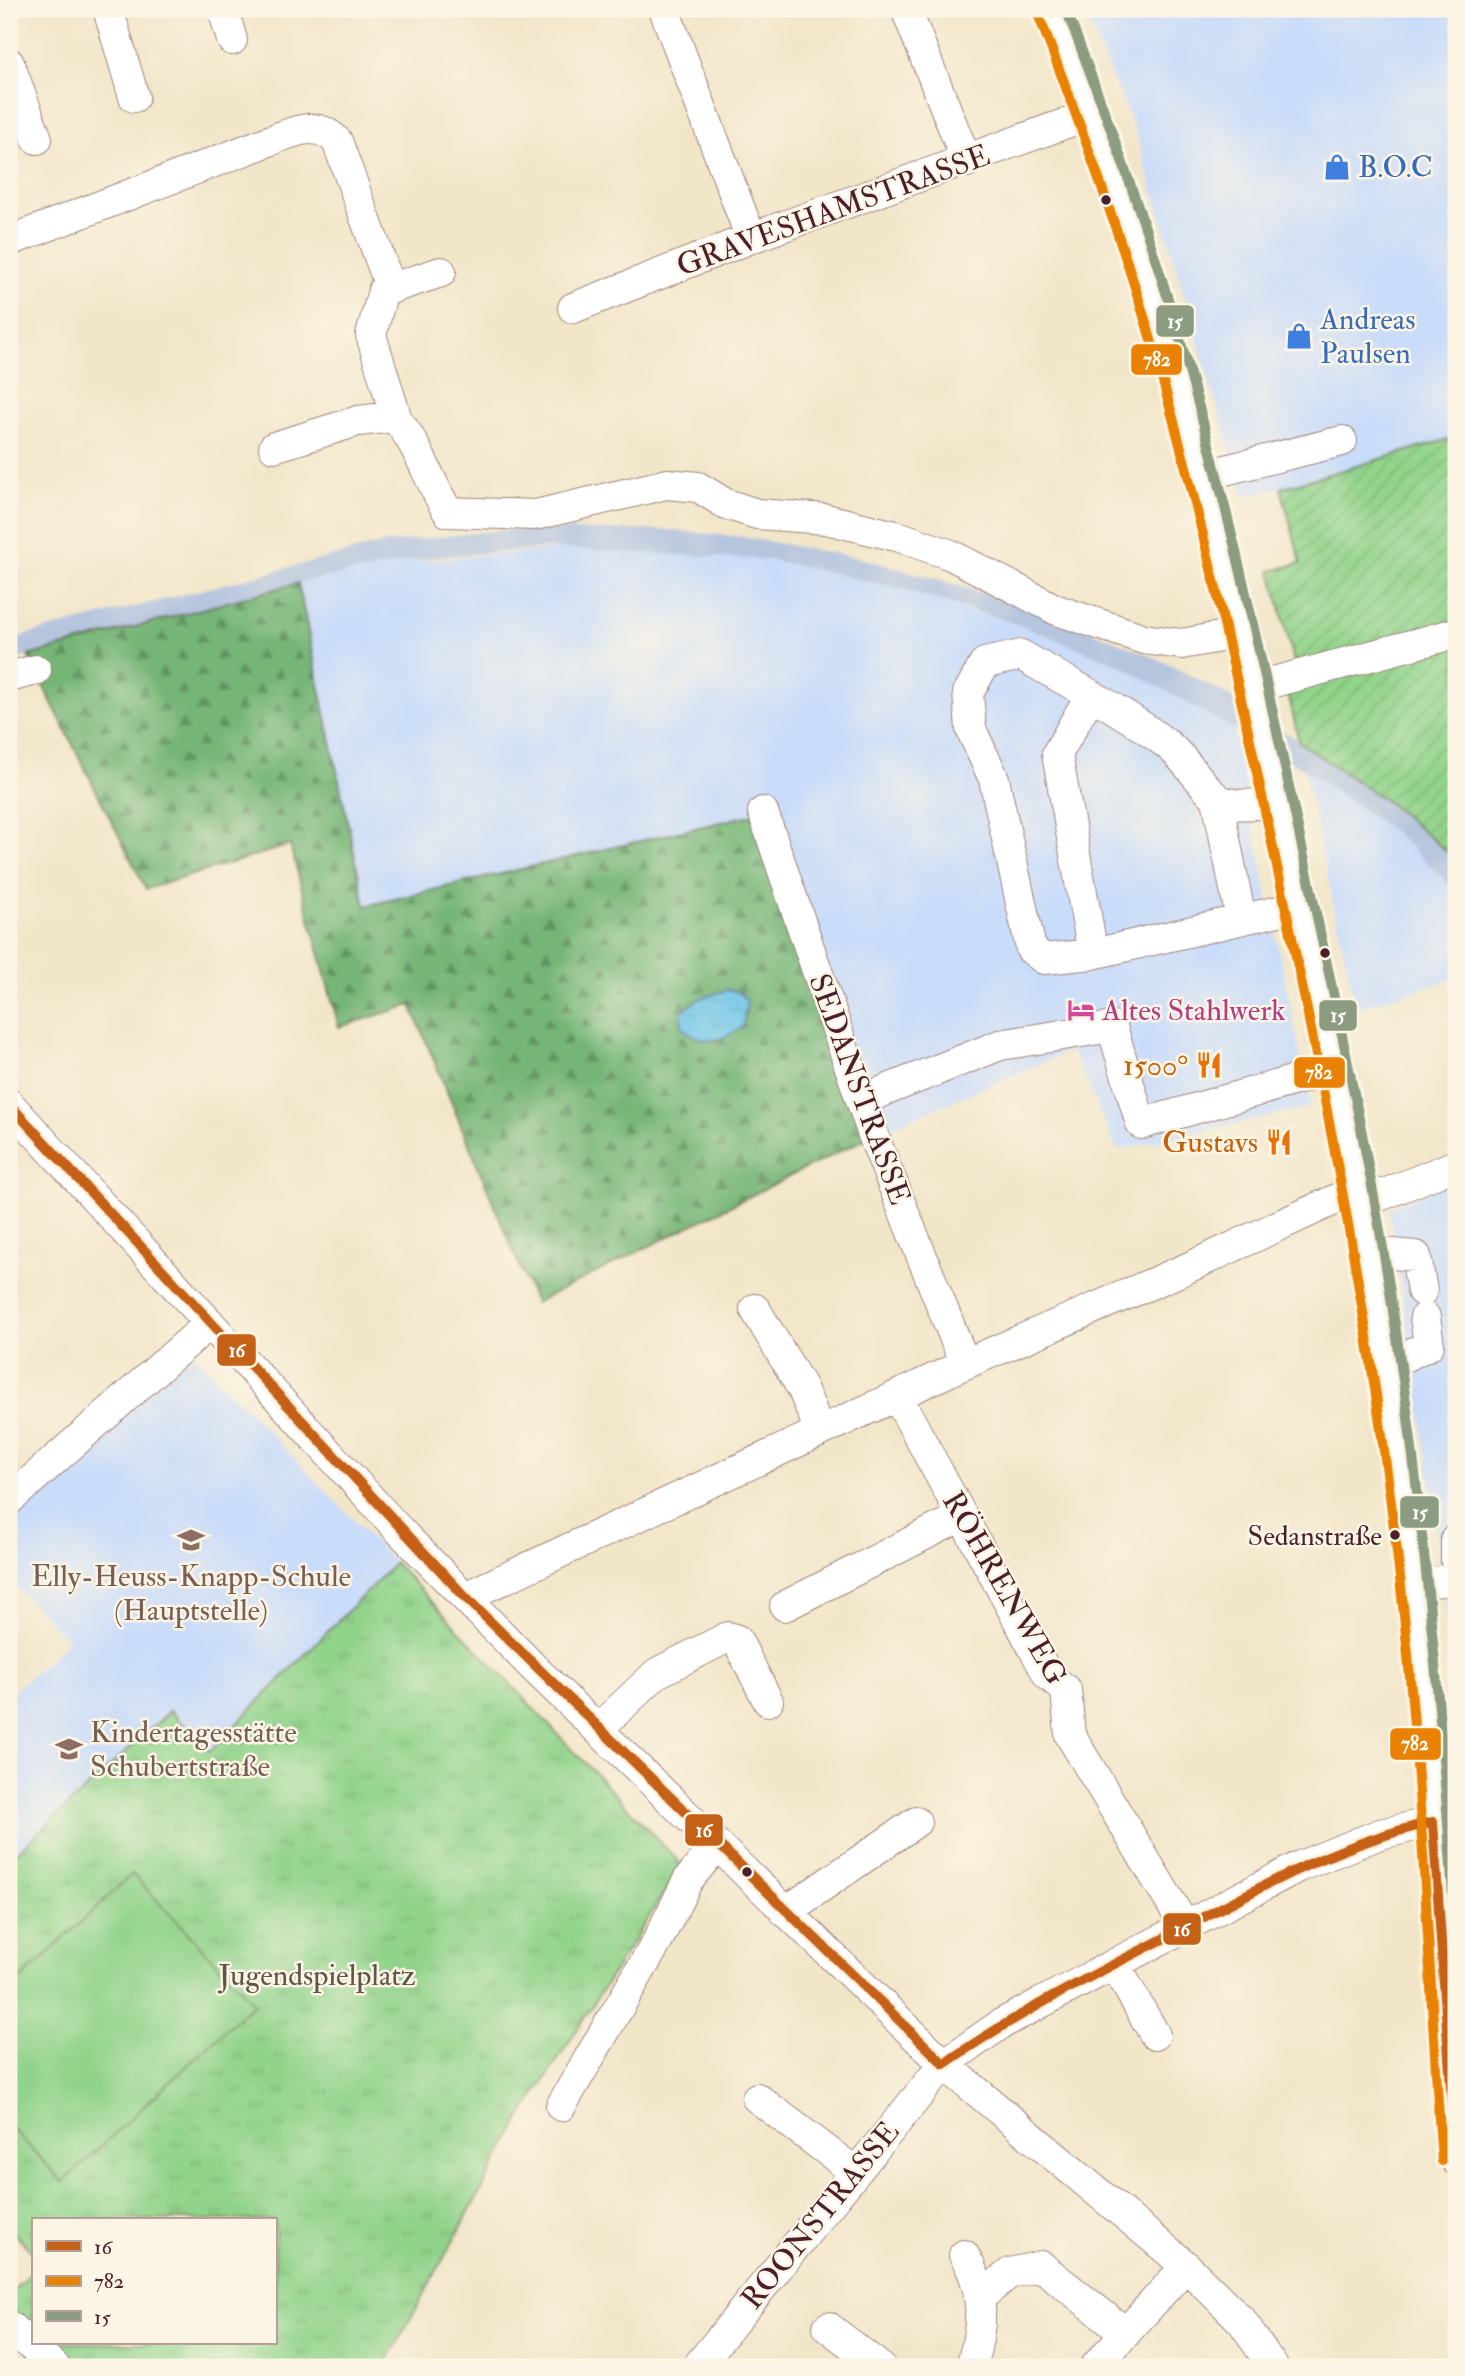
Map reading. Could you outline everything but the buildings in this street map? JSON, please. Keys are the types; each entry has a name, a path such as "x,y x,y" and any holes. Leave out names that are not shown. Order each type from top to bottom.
{"street":[{"path":"108,9 134,97"},
{"path":"223,9 232,40"},
{"path":"664,9 751,238"},
{"path":"906,9 967,162"},
{"path":"1051,9 1094,113 1160,315 1205,475 1255,687 1358,1189 1387,1365 1415,1583 1456,2160"},
{"path":"9,63 37,139"},
{"name":"GRAVESHAMSTRASSE","path":"573,308 751,238 967,162 1094,113"},
{"path":"9,242 269,141 307,128 321,128 337,141 391,289"},
{"path":"397,420 371,335 383,291 441,272"},
{"path":"274,447 358,421 394,417 408,431 429,482 448,512 535,515 667,484 698,487 726,504 757,514 826,519 900,537 951,555 1057,610 1144,639 1181,644 1243,633"},
{"path":"1205,475 1342,441"},
{"path":"1255,687 1301,677 1456,633"},
{"path":"1241,919 1217,799 1179,754 1146,728 1021,655 985,663 968,692 971,729 994,779 1031,949 1044,959 1093,954 1300,906"},
{"path":"1090,696 1057,754 1093,954"},
{"path":"1217,799 1233,804 1279,803"},
{"name":"SEDANSTRASSE","path":"763,812 861,1100 965,1364"},
{"path":"861,1100 1000,1045 1112,1027 1141,1124 1334,1069"},
{"path":"9,1104 465,1597 785,1912 944,2064 1186,2266 1242,2321 1273,2367"},
{"path":"465,1597 965,1364 1183,1270 1358,1189 1382,1195 1456,1165"},
{"path":"1369,1252 1416,1256 1424,1304 1429,1345 1387,1365"},
{"path":"755,1309 802,1388 820,1431"},
{"path":"9,1500 210,1323"},
{"name":"RÖHRENWEG","path":"897,1396 1048,1675 1066,1690 1070,1735 1186,1928"},
{"path":"785,1606 962,1516"},
{"path":"1456,1539 1456,1561"},
{"path":"1415,1583 1456,1580"},
{"path":"599,1728 657,1673 728,1637 737,1640 768,1701"},
{"path":"785,1912 916,1822"},
{"name":"ROONSTRASSE","path":"697,2367 854,2171 944,2064 1001,2024 1298,1867 1380,1834 1433,1822"},
{"path":"561,2106 657,1941 688,1880 717,1845"},
{"path":"1115,1965 1154,2035"},
{"path":"757,2098 854,2171"},
{"path":"964,2255 978,2277 980,2337 971,2367"},
{"path":"979,2298 1010,2273 1041,2266 1126,2333"},
{"path":"1095,2367 1186,2266"},
{"path":"9,2326 55,2367"},
{"path":"828,2327 880,2367"}],"shaded area":[{"path":"1082,9 1456,9 1456,437 1281,488 1244,496 1133,124"},
{"path":"500,530 668,530 743,537 860,558 1029,605 1156,658 1219,690 1332,762 1389,803 1456,859 1456,890 1393,831 1304,769 1124,667 1028,628 969,609 891,586 771,560 549,548 433,557 298,583 9,661 9,639 385,543"},
{"path":"566,548 771,560 891,586 1028,628 1076,647 1124,667 1233,727 1311,1107 1117,1150 1072,1050 873,1135 763,812 364,906 298,583 405,562"},
{"path":"1304,769 1393,831 1456,890 1456,978 1356,1008"},
{"path":"1456,1180 1456,1761 1447,1625 1433,1498 1389,1211 1393,1206"},
{"name":"Elly-Heuss-Knapp-Schule (Hauptstelle)","path":"194,1354 395,1563 210,1751 169,1711 9,1860 9,1697 68,1641 9,1579 9,1516"}],"green space":[{"path":"1456,437 1456,622 1295,665 1271,571 1301,563 1281,488"},
{"path":"298,583 365,906 763,812 873,1135 535,1303 411,1005 339,1027 290,845 146,889 28,656"},
{"path":"1456,642 1456,859 1389,803 1299,742 1287,688"},
{"name":"Jugendspielplatz","path":"395,1563 682,1865 521,2117 384,2367 77,2367 50,2344 276,2344 276,2218 32,2218 32,2252 9,2228 9,1860 170,1711 210,1751"},
{"path":"132,1874 254,2003 63,2182 9,2125 9,1990"},
{"path":"32,2271 32,2328 9,2307 9,2295"}],"water":[{"path":"726,990 739,992 747,1001 743,1027 712,1040 699,1038 682,1028 681,1011 701,998"}],"transit line":[{"name":"15","path":"1066,9 1150,241 1211,451 1259,651 1350,1071 1381,1237 1413,1455 1438,1700 1456,1946"},
{"name":"782","path":"1038,14 1122,247 1184,459 1247,727 1331,1129 1376,1398 1408,1651 1442,2161"},
{"name":"16","path":"9,1104 465,1597 944,2064"},
{"name":"16","path":"1433,1822 1456,2160"},
{"name":"16","path":"944,2064 1050,1998 1260,1888 1361,1843 1433,1822"}],"place":[{"name":"B.O.C","path":"1337,167"},
{"name":"Andreas Paulsen","path":"1299,336"},
{"name":"Altes Stahlwerk","path":"1081,1010"},
{"name":"1500°","path":"1209,1065"},
{"name":"Gustavs","path":"1279,1142"},
{"name":"Sedanstraße","path":"1395,1535"},
{"name":"Elly-Heuss-Knapp-Schule (Hauptstelle)","path":"191,1540"},
{"name":"Kindertagesstätte Schubertstraße","path":"69,1749"}]}
